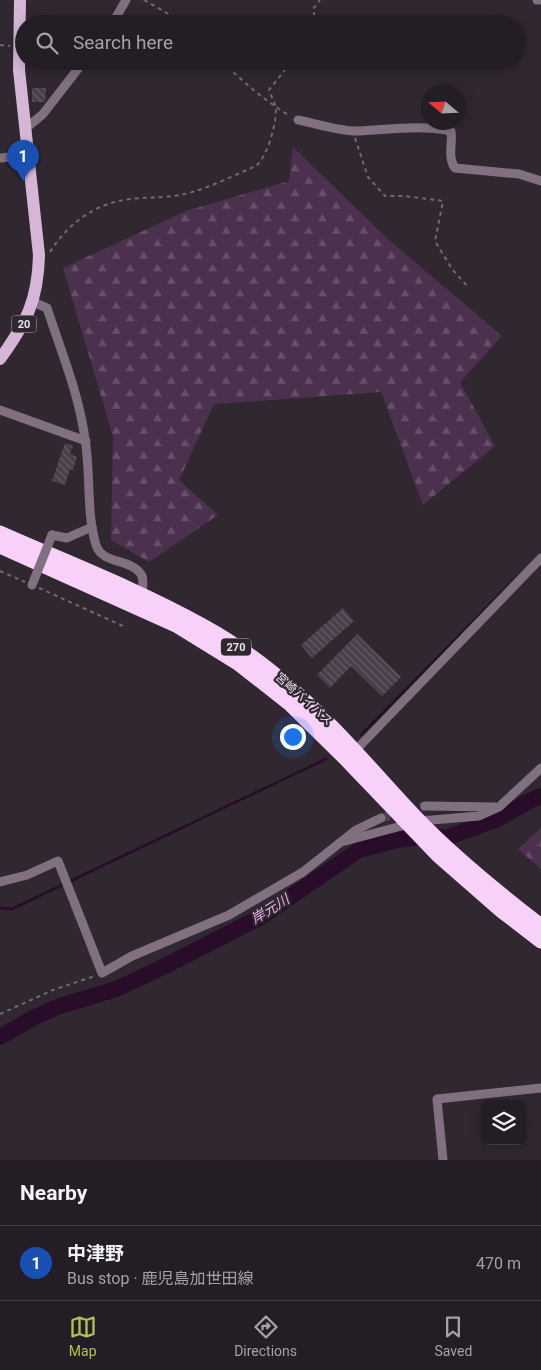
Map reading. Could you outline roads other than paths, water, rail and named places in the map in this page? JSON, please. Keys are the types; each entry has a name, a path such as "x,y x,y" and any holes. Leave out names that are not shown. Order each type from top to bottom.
{"highway":[{"name":"宮崎バイパス","path":"0,533 142,595 204,626 252,658 295,692 350,755 417,826 502,911 541,941"},
{"name":"宮崎バイパス","path":"0,546 178,626 212,646 238,663 289,703 350,755"},
{"name":"宮崎バイパス","path":"444,853 541,926"}],"main road":[{"name":"20","path":"20,0 20,15"},
{"name":"20","path":"0,359 26,320 33,302 39,269 19,70"}],"street":[{"path":"117,15 126,0"},
{"path":"25,129 43,114 77,70"},
{"path":"298,120 354,131 397,127 451,131 451,163 455,168 519,174 541,181"},
{"path":"0,158 28,155"},
{"path":"33,302 47,308 76,393 86,441 92,527 96,548 102,555 134,568 142,575 142,595"},
{"path":"0,410 86,441"},
{"path":"32,585 52,534 68,538 92,527"},
{"path":"350,755 541,558"},
{"path":"340,842 417,826 479,816 500,807 541,768"},
{"path":"425,806 500,807"},
{"path":"0,882 27,875 58,861 102,973 132,956 229,915 303,872 356,830 381,818"},
{"path":"443,1160 437,1099 541,1088"}],"waterway":[{"path":"361,735 519,575"},
{"path":"0,908 12,909 326,759"},
{"name":"岸元川","path":"0,1037 57,1007 116,989 261,917 359,850 398,840 449,837 498,819 541,796"}],"tunnel":[{"path":"381,818 425,806"}],"place":[{"name":"中津野","path":"23,181"}]}
